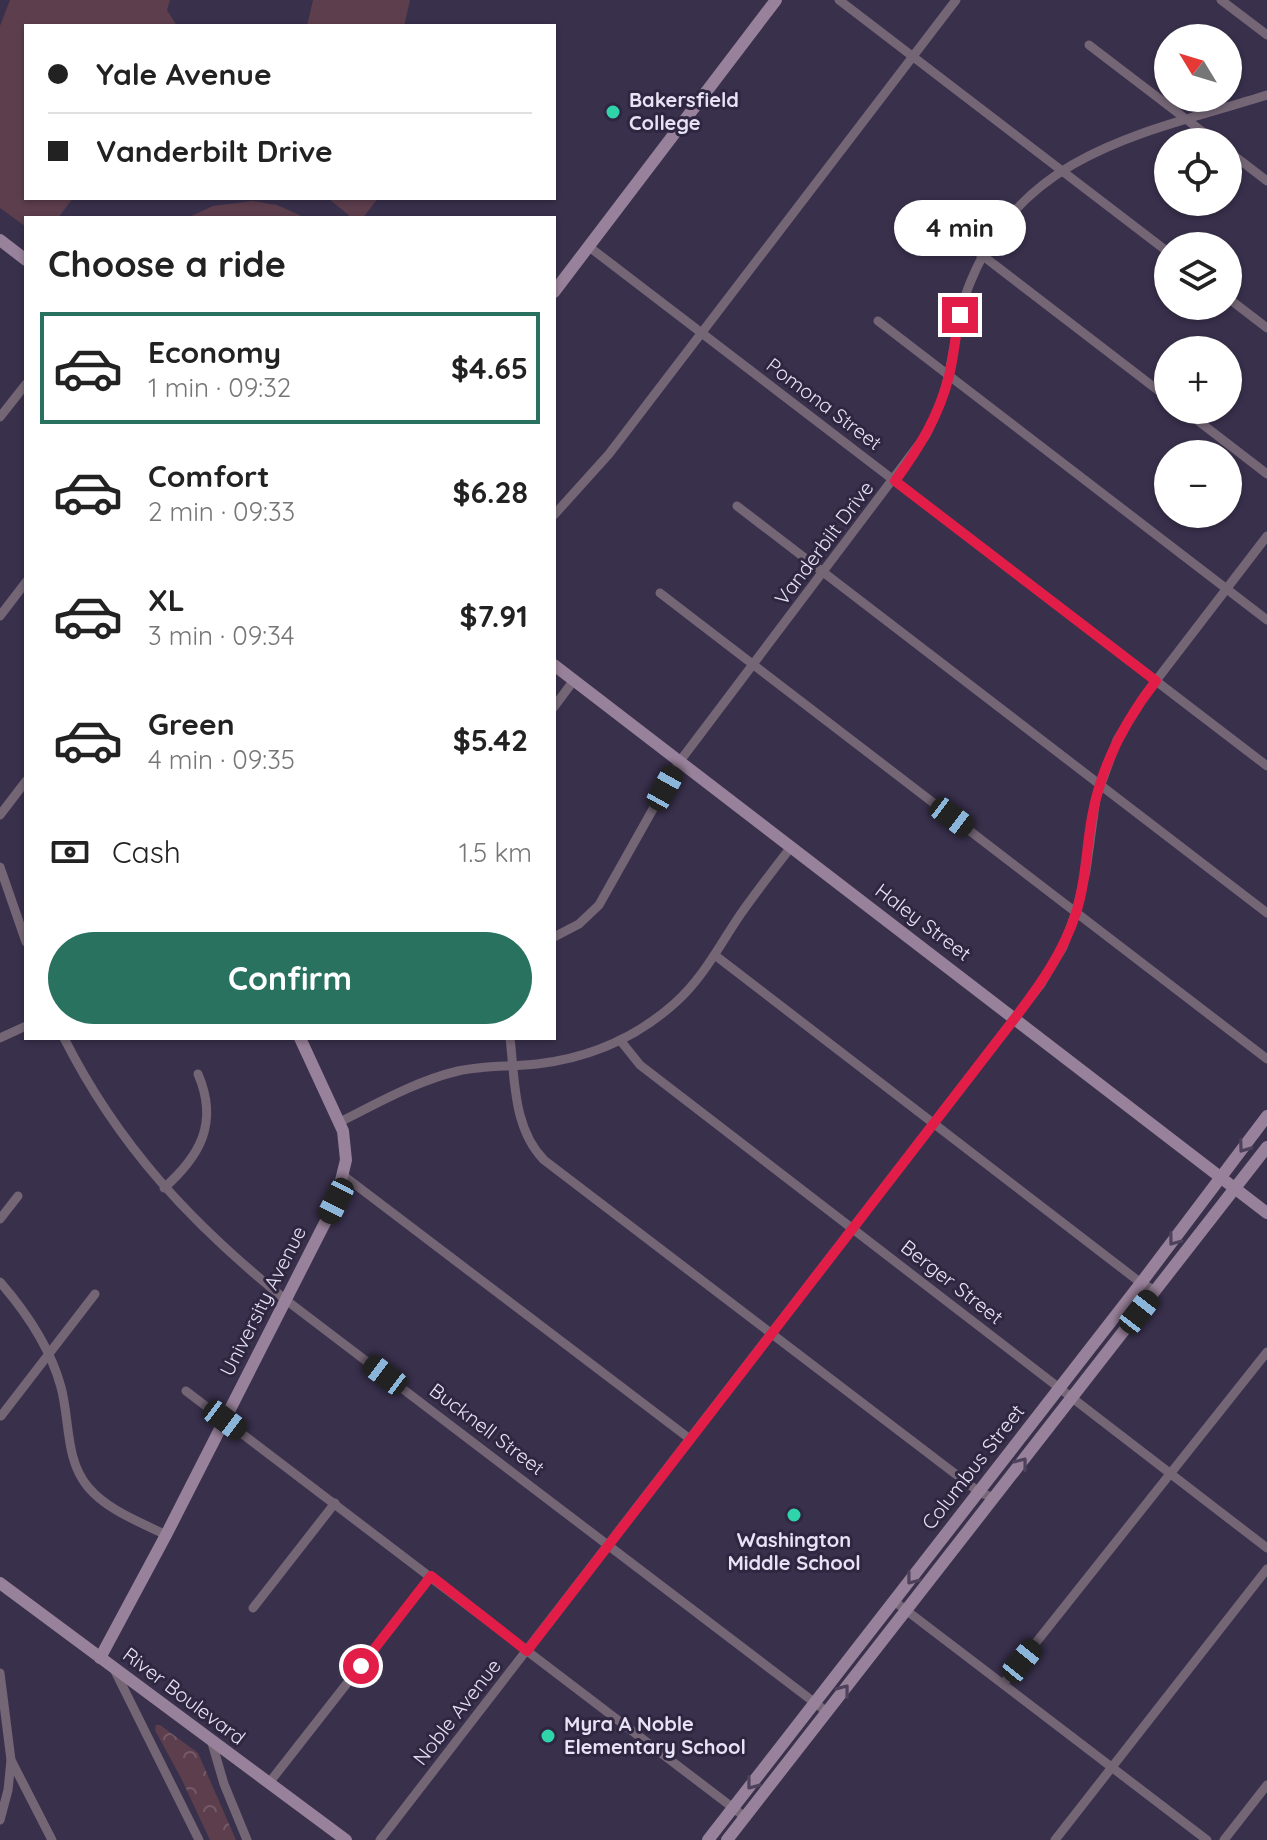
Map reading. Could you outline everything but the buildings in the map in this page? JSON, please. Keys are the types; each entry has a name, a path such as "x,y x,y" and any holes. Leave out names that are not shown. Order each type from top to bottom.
{"main road":[{"path":"556,289 776,0"},
{"path":"0,240 24,258"},
{"name":"Haley Street","path":"556,666 1267,1213"},
{"name":"University Avenue","path":"100,1658 336,1201 344,1176 346,1145 340,1122 301,1040"},
{"name":"Columbus Street","path":"708,1840 1267,1116"},
{"name":"Columbus Street","path":"727,1840 1267,1147"},
{"name":"River Boulevard","path":"0,1583 346,1840"}],"street":[{"path":"839,0 1154,241"},
{"path":"556,513 602,462 956,0"},
{"path":"1221,0 1267,35"},
{"path":"1089,45 1197,128"},
{"name":"Vanderbilt Drive","path":"556,936 579,924 599,905 680,761 895,481 926,435 949,376 962,304 982,256 1020,205 1061,170 1098,150 1267,95"},
{"path":"1242,162 1267,181"},
{"path":"948,229 1154,387"},
{"name":"Pomona Street","path":"588,246 1267,766"},
{"path":"1242,309 1267,328"},
{"path":"878,321 1267,620"},
{"path":"0,417 24,387"},
{"path":"1202,424 1267,474"},
{"path":"737,506 1267,913"},
{"name":"Noble Avenue","path":"380,1840 1054,964 1076,912 1086,871 1099,784 1122,730 1267,536"},
{"path":"0,616 24,585"},
{"path":"660,593 1267,1059"},
{"path":"556,704 574,680"},
{"path":"0,815 24,784"},
{"path":"340,1122 440,1075 482,1067 559,1061 620,1040 657,1018 676,1002 716,956 738,917 791,847"},
{"path":"0,867 24,936"},
{"path":"716,956 1141,1283 1156,1291"},
{"path":"0,1038 24,1027"},
{"name":"Bucknell Street","path":"65,1040 113,1122 164,1188 219,1245 286,1300 827,1712"},
{"path":"510,1040 523,1129 544,1160 979,1492 994,1498"},
{"name":"Berger Street","path":"620,1040 640,1065 1267,1548"},
{"path":"164,1188 192,1160 204,1132 206,1106 198,1074"},
{"path":"344,1176 690,1439"},
{"path":"0,1219 18,1196"},
{"path":"0,1282 27,1315 49,1354 63,1398 75,1464 87,1486 108,1505 166,1535"},
{"path":"1,1416 95,1294"},
{"path":"1003,1684 1267,1352"},
{"path":"186,1391 745,1817"},
{"path":"253,1608 335,1503"},
{"path":"1055,1840 1267,1569"},
{"path":"269,1783 431,1576"},
{"path":"894,1601 1207,1840"},
{"path":"114,1669 199,1840"},
{"path":"0,1673 11,1760 8,1790 0,1820"},
{"path":"212,1743 224,1784 247,1840"},
{"path":"11,1760 52,1840"},
{"path":"1224,1840 1267,1785"}],"green space":[{"path":"10,0 170,0 167,10 176,24 24,24 24,200 72,200 60,216 24,216 24,226 0,208 0,26"},
{"path":"313,0 410,0 404,24 307,24"},
{"path":"330,200 376,200 364,216 350,216"},
{"path":"253,201 277,205 302,216 191,216 213,206"},
{"path":"156,1725 198,1753 236,1840 210,1840 155,1730"}],"place":[{"name":"Bakersfield College","path":"613,112"},
{"name":"Washington Middle School","path":"794,1515"},
{"name":"Myra A Noble Elementary School","path":"548,1736"}],"route":[{"path":"361,1666 431,1576 527,1651 1041,984 1063,947 1081,894 1091,822 1107,761 1128,719 1156,681 895,481 934,419 949,376 960,315"}]}
